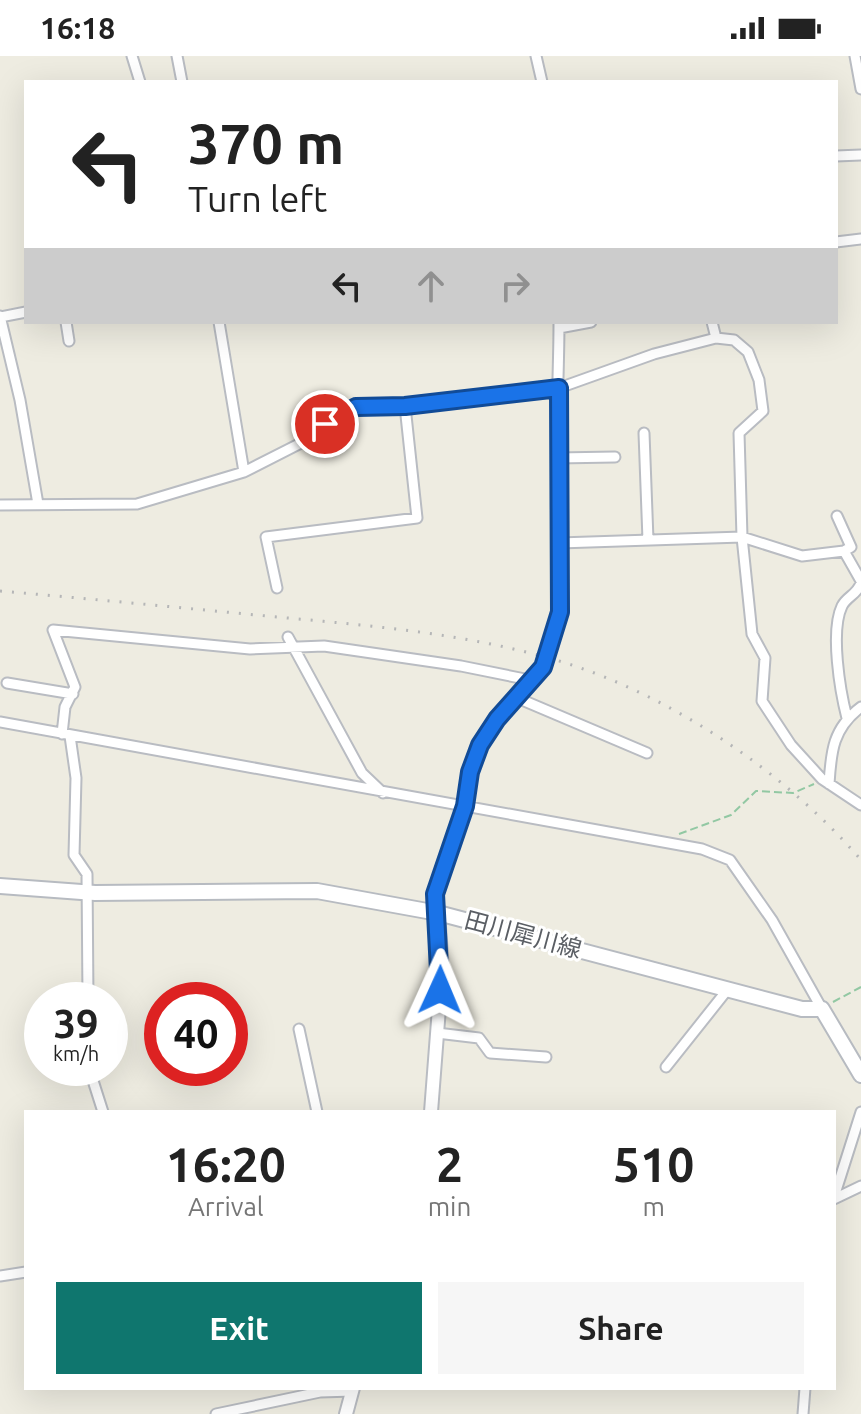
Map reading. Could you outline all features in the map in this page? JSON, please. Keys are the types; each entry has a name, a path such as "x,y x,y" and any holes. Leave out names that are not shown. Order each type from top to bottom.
{"main road":[{"name":"田川犀川線","path":"0,886 86,893 317,891 438,913 802,1009 822,1009"},
{"path":"822,1009 861,1075"}],"street":[{"path":"132,56 139,80"},
{"path":"177,56 182,80"},
{"path":"536,56 542,80"},
{"path":"855,56 861,89"},
{"path":"838,156 861,155"},
{"path":"838,242 861,239"},
{"path":"24,312 0,316 20,400 38,504"},
{"path":"66,324 69,341"},
{"path":"219,324 244,472"},
{"path":"712,324 716,338"},
{"path":"431,1110 442,969 435,894 439,875 465,806 470,772 480,745 515,697 543,667 560,612 557,458 559,325"},
{"path":"0,505 137,504 244,472 303,442 339,414 356,407 405,406 559,388 654,354 716,338 734,340 748,352 759,380 763,411 739,433 742,537 752,634 765,658 762,701 791,745 826,782 861,805"},
{"path":"277,588 266,537 417,518 405,406"},
{"path":"644,433 648,540"},
{"path":"557,458 615,457"},
{"path":"559,543 742,537 802,556 844,551 851,547 837,516"},
{"path":"844,551 860,587 843,602 837,619 839,660 836,674 847,718"},
{"path":"88,982 87,874 74,855 76,778 66,735 65,707 75,687 53,630 250,649 324,646 461,666 530,680"},
{"path":"288,637 291,648 362,773 383,793"},
{"path":"7,683 73,694"},
{"path":"515,697 647,753"},
{"path":"826,782 832,743 847,718 861,707"},
{"path":"0,722 702,849 730,860 772,920 822,1009"},
{"path":"666,1067 728,989"},
{"path":"299,1029 317,1110"},
{"path":"437,1033 479,1038 490,1053 546,1057"},
{"path":"95,1086 102,1110"},
{"path":"836,1192 861,1112"},
{"path":"836,1197 861,1186"},
{"path":"0,1276 24,1272"},
{"path":"216,1414 342,1390"},
{"path":"346,1414 353,1390"},
{"path":"803,1414 805,1390"}],"path":[{"path":"669,843 692,828 731,815 756,791 793,793 826,782"},
{"path":"822,1009 861,987"}],"railway":[{"path":"0,591 406,630 502,646 579,668 669,708 754,761 829,825 861,860"}],"route":[{"path":"325,424 356,407 405,406 559,388 557,484 560,612 543,667 497,719 480,745 470,772 465,806 435,894 442,969 440,990"}]}
